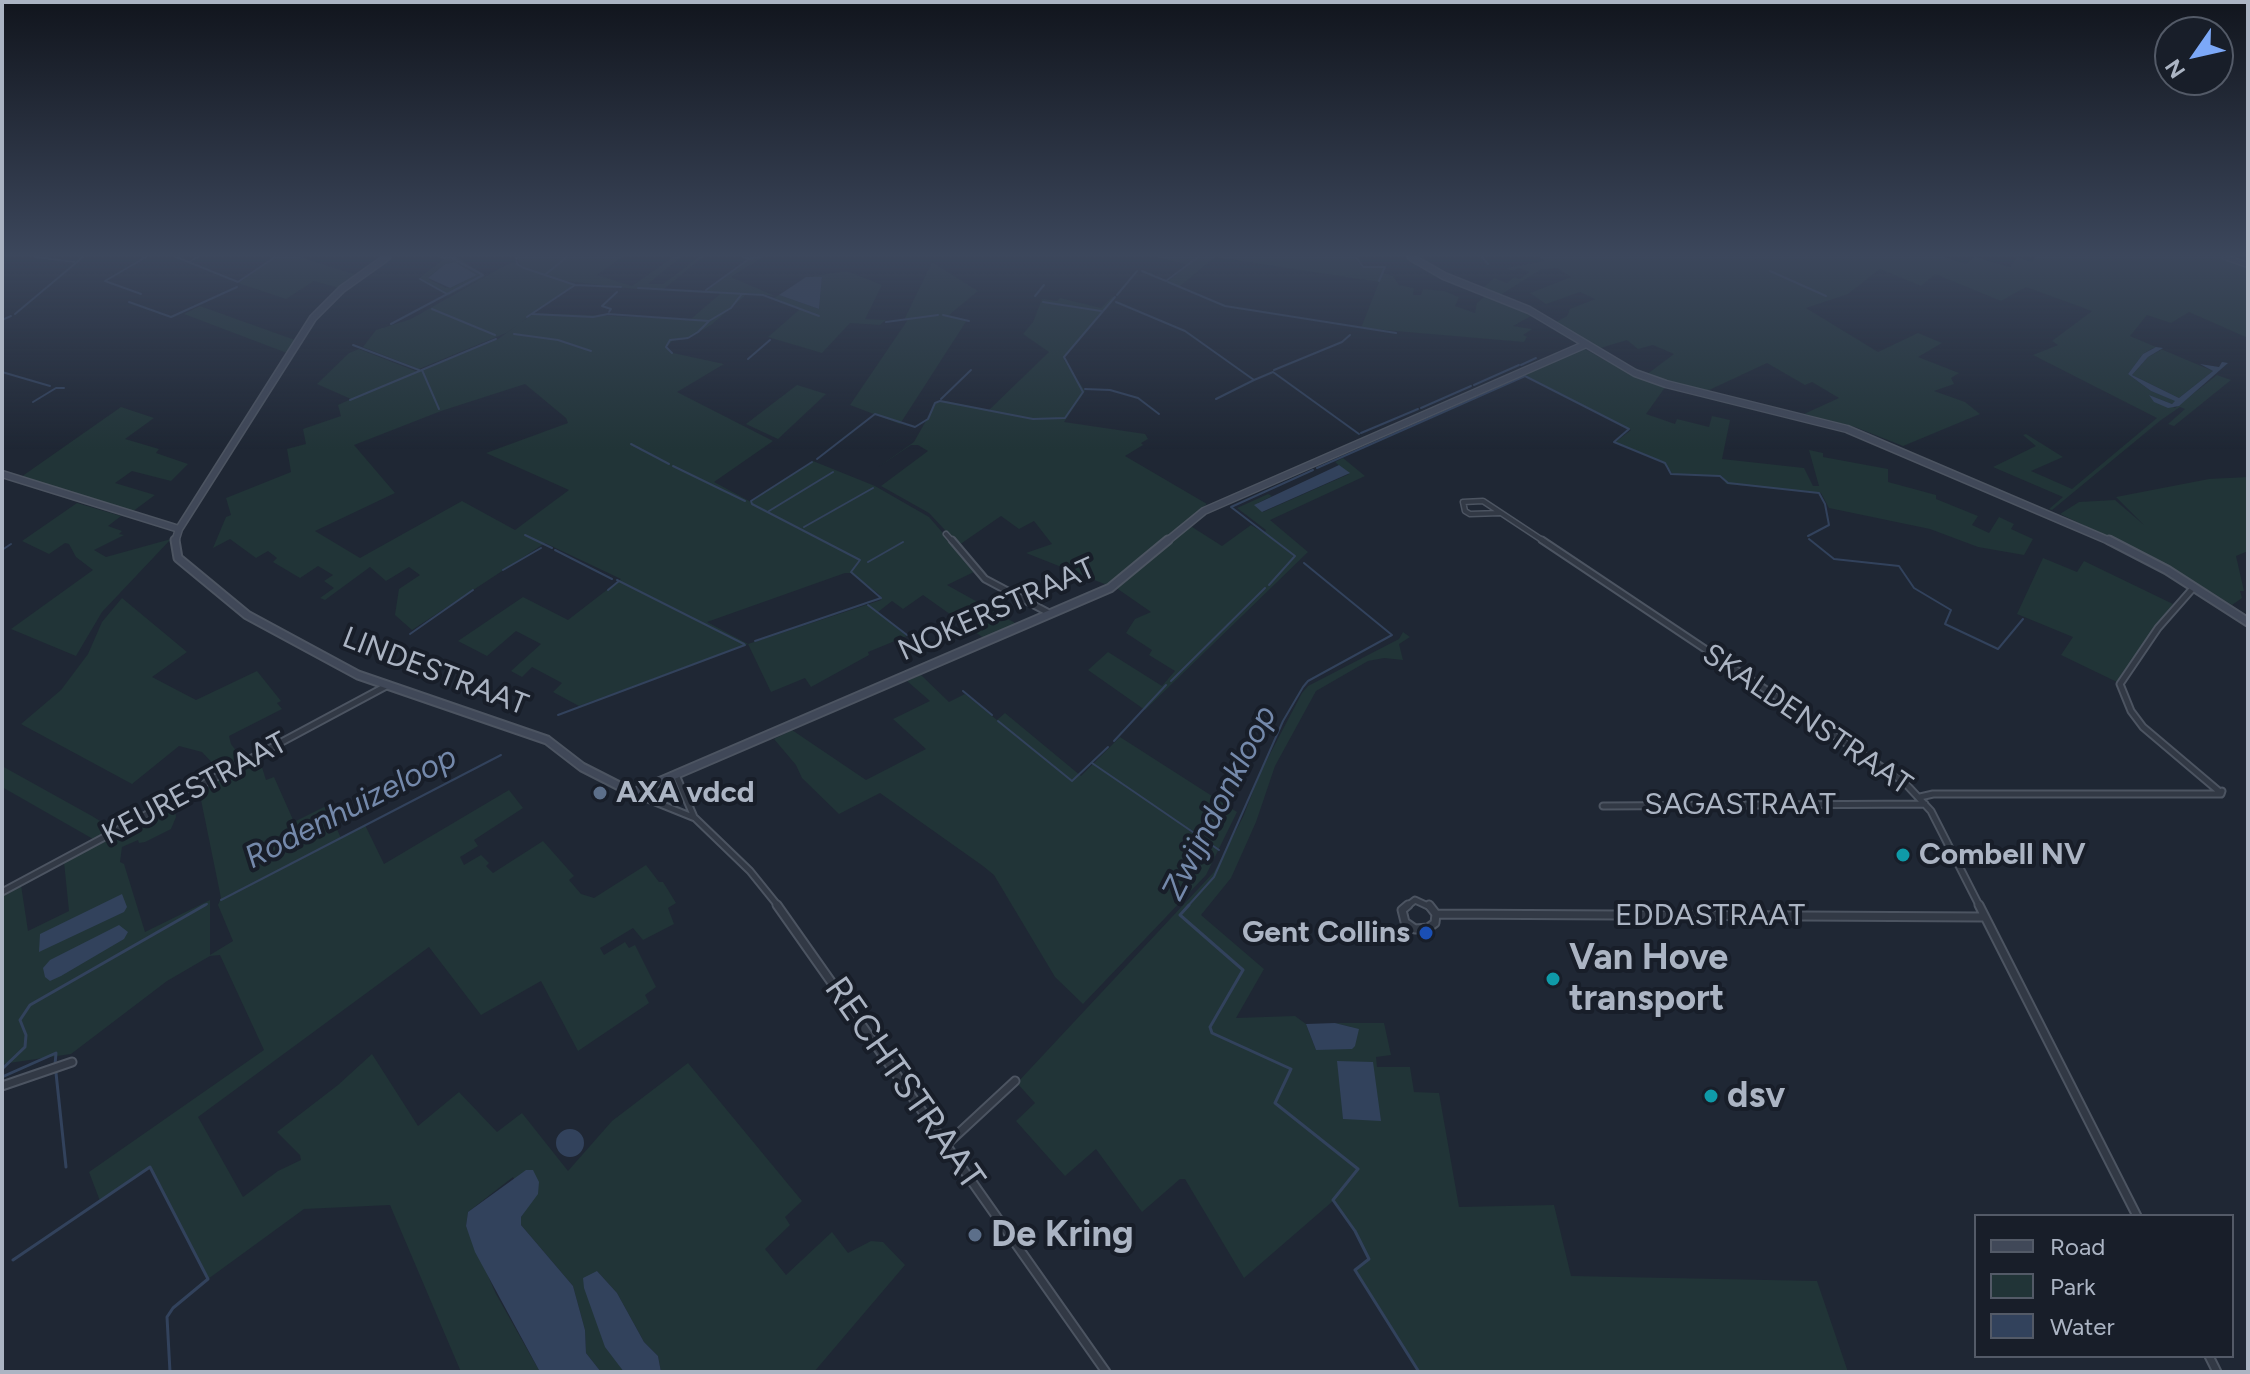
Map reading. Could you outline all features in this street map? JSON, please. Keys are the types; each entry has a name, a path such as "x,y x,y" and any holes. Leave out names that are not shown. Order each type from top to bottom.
{"street":[{"path":"2,474 179,529 311,321"},
{"path":"1546,321 1627,370 1655,381 1863,434 2088,530 2194,587 2248,622"},
{"name":"NOKERSTRAAT","path":"633,793 1110,588 1204,511 1584,345"},
{"name":"SKALDENSTRAAT","path":"1500,513 1470,514 1465,511 1463,502 1476,499 1500,513 1900,779 1920,797 1931,811 2136,1214"},
{"name":"LINDESTRAAT","path":"179,529 175,540 178,558 246,614 358,675 547,740 582,767 633,793"},
{"path":"946,534 985,579 1050,614"},
{"path":"1920,797 1933,794 2222,792 2143,727 2131,711 2120,684 2158,628 2194,587"},
{"name":"KEURESTRAAT","path":"2,892 388,685"},
{"path":"676,775 695,818"},
{"path":"633,793 695,818"},
{"name":"SAGASTRAAT","path":"1603,806 1925,804"},
{"name":"RECHTSTRAAT","path":"695,818 750,871 785,914 1106,1372"},
{"name":"EDDASTRAAT","path":"1415,900 1427,903 1436,914 1435,923 1428,928 1415,929 1405,922 1402,910 1415,900"},
{"name":"EDDASTRAAT","path":"1436,914 1984,917"},
{"path":"2,1086 72,1062"},
{"path":"947,1144 1015,1081"}],"green space":[{"path":"203,321 242,321 295,340 287,353"},
{"path":"404,321 715,321 687,339 672,341 667,347 673,353 724,364 677,392 773,441 714,482 751,502 813,461 875,486 929,517 976,571 947,585 1017,624 985,639 923,595 903,609 892,601 878,612 907,636 868,652 869,655 811,687 805,678 771,692 748,644 579,706 553,692 562,683 532,667 522,677 511,671 541,644 516,631 487,656 458,641 523,597 568,620 621,579 545,543 412,630 395,615 399,589 420,575 409,567 386,581 370,567 325,600 320,598 334,588 324,581 333,575 318,566 300,578 273,562 277,558 268,551 256,558 230,539 213,548 226,517 231,515 226,498 291,472 287,449 306,444 303,429 341,416 338,405 351,399 317,384 349,353 359,349 418,372 498,339 520,323 506,333 419,369 363,347 376,330","holes":["525,384 568,423 486,453 569,490 515,530 462,501 360,558 315,531 395,493 354,445 441,411","845,573 851,573 880,595 881,600 748,644 707,622"]},
{"path":"786,321 885,321 880,325 850,323 822,353 768,337"},
{"path":"907,321 966,321 900,424 850,405"},
{"path":"1095,321 1065,355 1064,360 1085,391 1064,422 1145,434 1148,439 1141,443 1143,445 1125,456 1207,504 1107,585 1026,553 1052,544 1034,521 1019,529 1001,516 959,545 929,513 881,486 928,451 911,445 877,468 914,442 936,403 946,401 989,410 1049,352 1023,334 1033,322"},
{"path":"1364,321 1522,321 1513,326 1532,329 1523,335 1527,337 1524,342 1361,328"},
{"path":"1827,321 1878,352 1918,333 1942,343 1918,357 1959,373 1951,378 1954,384 1934,391 1965,402 1980,414 1903,446 1855,427 1804,414 1839,398 1812,382 1805,385 1767,363 1707,391 1646,375 1674,354 1653,345 1638,349 1627,340 1597,349 1554,323"},
{"path":"2079,321 2142,321 2130,336 2213,371 2179,398 2132,375 2148,357 2161,350 2153,348 2143,354 2128,374 2151,391 2176,401 2172,404 2149,395 2175,408 2217,375 2231,380 2174,426 2168,424 2185,409 2180,407 2161,420 2052,510 2049,509 2063,497 1993,467 2036,446 2023,435 2063,457 2031,471 2072,489 2157,418 2033,355 2058,345 2052,341"},
{"path":"2210,321 2248,321 2248,338"},
{"path":"1583,348 1625,371 1666,386 1646,414 1675,424 1677,419 1709,427 1712,416 1730,420 1722,459 1804,468 1813,486 1819,486 1809,450 1823,453 1823,457 1888,469 1888,482 1936,495 1936,499 1978,516 1972,525 1989,533 1999,517 2014,524 2011,529 2033,539 2024,555 1978,547 1930,529 1829,508 1821,493 1726,484 1722,476 1673,474 1661,461 1614,443 1631,430 1525,375"},
{"path":"797,385 826,394 778,439 746,424"},
{"path":"121,407 154,418 125,439 159,449 156,453 188,464 171,481 132,471 115,483 155,495 132,512 21,477"},
{"path":"1343,458 1365,476 1270,520 1308,552 1145,710 1088,670 1108,652 1162,686 1175,671 1149,655 1152,650 1126,633 1135,619 1151,612 1115,587 1189,525 1222,546 1251,525 1264,533 1266,530 1237,508 1268,494 1272,496 1258,503 1263,512 1349,474 1335,462"},
{"path":"2248,477 2248,551 2236,556 2244,591 2240,591 2242,598 2232,605 2164,563 2060,514 2079,502 2115,500 2144,525 2116,497 2209,479"},
{"path":"77,503 121,516 108,526 122,531 119,534 124,535 94,550 106,557 171,539 102,612 76,656 11,629 93,570 76,557 69,544 65,543 49,554 22,541"},
{"path":"2043,558 2077,572 2084,561 2173,604 2117,682 2061,655 2073,637 2017,614"},
{"path":"122,598 187,652 152,677 196,700 257,671 281,701 277,703 282,709 229,736 243,760 221,772 202,752 179,746 132,784 21,724 61,690 88,654 102,622"},
{"path":"1403,632 1410,637 1399,644 1403,660 1384,658 1368,661 1316,691 1275,766 1256,822 1231,878 1201,915 1264,969 1236,1018 1295,1016 1306,1024 1316,1050 1351,1027 1335,1023 1384,1023 1391,1055 1376,1057 1377,1067 1410,1067 1414,1092 1439,1093 1459,1207 1554,1205 1571,1276 1817,1281 1848,1372 1419,1372 1355,1270 1369,1258 1355,1231 1333,1201 1244,1278 1185,1179 1180,1179 1142,1212 1096,1149 1065,1176 1016,1121 1035,1103 1017,1083 1214,872 1302,693 1308,686 1399,639"},
{"path":"921,675 949,702 965,694 997,720 1005,713 1081,776 1120,737 1237,812 1206,875 1083,1004 1055,977 994,875 880,793 839,814 802,778 796,765 774,739 792,730 866,780 926,749 893,719 930,701 907,681"},
{"path":"259,758 266,780 274,777 294,822 326,806 341,838 365,825 384,864 509,790 523,808 474,840 478,846 460,857 464,865 481,855 493,873 543,841 574,876 569,880 581,894 594,898 646,865 659,882 663,882 676,903 668,908 674,924 643,940 633,928 600,948 604,955 625,942 629,948 635,945 656,987 645,995 649,1003 578,1051 541,981 481,1015 429,947 198,1117 243,1197 278,1171 301,1160 300,1155 277,1132 372,1054 418,1126 459,1092 497,1132 522,1113 568,1171 612,1121 688,1063 802,1201 785,1217 790,1225 765,1249 786,1275 832,1232 848,1253 871,1241 883,1242 905,1265 814,1372 661,1372 658,1356 644,1342 617,1293 597,1271 619,1364 624,1372 601,1372 586,1353 585,1330 573,1286 521,1225 521,1217 528,1206 513,1177 468,1212 466,1226 496,1294 540,1372 461,1372 390,1205 304,1209 208,1279 151,1167 100,1201 89,1172 264,1050 220,955 210,956 167,981 71,1054 2,1064 2,895 21,885 28,931 69,911 64,862 174,803 176,817 171,829 145,842 139,843 138,840 122,847 120,862 124,864 145,932 210,900 210,955 233,941 218,905 221,898 200,795 208,786"},
{"path":"2,766 113,829 93,839 2,787"}],"water":[{"path":"2156,347 2163,348 2148,357 2132,375 2179,398 2213,371 2200,364 2219,367 2222,362 2228,363 2179,406 2168,408 2154,402 2149,395 2172,404 2175,401 2151,391 2128,374 2143,354"},
{"path":"1339,465 1350,473 1262,512 1254,505"},
{"path":"122,894 127,907 124,912 39,952 40,934"},
{"path":"119,925 128,932 124,939 61,976 50,981 45,977 43,968 50,960"},
{"path":"1335,1023 1359,1029 1355,1046 1352,1049 1316,1050 1306,1024"},
{"path":"1337,1061 1373,1062 1381,1121 1343,1119"},
{"path":"570,1129 580,1133 584,1143 580,1153 570,1157 560,1153 556,1143 560,1133"},
{"path":"526,1170 533,1170 539,1182 538,1194 521,1217 521,1225 573,1286 585,1330 586,1353 601,1372 540,1372 475,1252 466,1226 468,1212"},
{"path":"597,1271 617,1293 644,1342 658,1356 661,1372 624,1372 605,1347 584,1288 583,1278"}],"waterway":[{"path":"391,324 396,321"},
{"path":"461,321 495,335"},
{"path":"672,353 666,347 670,340 688,338 709,321"},
{"path":"886,322 893,321"},
{"path":"817,459 875,414 915,427 928,419 935,403 940,401 1033,419 1065,418 1083,392 1064,357 1094,321"},
{"path":"1161,321 1185,331 1254,380"},
{"path":"1321,321 1396,333"},
{"path":"514,334 558,340 591,351"},
{"path":"1274,370 1342,342 1350,335"},
{"path":"350,400 496,339"},
{"path":"748,359 770,340"},
{"path":"353,345 419,370"},
{"path":"1521,365 1536,358"},
{"path":"1474,385 1519,365"},
{"path":"422,370 439,409"},
{"path":"941,399 971,370"},
{"path":"2,372 50,386"},
{"path":"1254,380 1273,372 1359,434"},
{"name":"Rodenhuizeloop","path":"1317,468 1525,376 1629,429 1614,442 1665,463 1671,474 1720,476 1728,483 1819,493 1825,504 1829,525 1808,536"},
{"path":"1216,399 1254,380"},
{"path":"1421,408 1471,386"},
{"path":"33,402 56,388 64,388"},
{"path":"1085,389 1110,390 1138,398 1159,414"},
{"path":"1361,433 1418,409"},
{"path":"631,444 669,464"},
{"path":"755,641 881,598 851,572 860,560 752,504 751,501 812,462"},
{"path":"673,466 745,501"},
{"name":"Rodenhuizeloop","path":"1269,585 1295,556 1231,507 1313,470"},
{"path":"769,511 833,472"},
{"path":"804,527 873,488"},
{"path":"525,535 552,548"},
{"name":"Rodenhuizeloop","path":"1809,539 1834,559 1899,566 1914,588 1951,610 1945,624 1998,649 2023,619"},
{"path":"868,562 903,542"},
{"path":"2,550 11,544"},
{"path":"503,570 541,548"},
{"path":"555,550 612,579"},
{"name":"Zwijndonkloop","path":"1187,907 1214,877 1283,721 1303,687 1308,681 1392,635 1304,563"},
{"path":"608,590 619,581"},
{"path":"619,581 744,644"},
{"name":"Rodenhuizeloop","path":"1171,681 1265,588"},
{"path":"410,634 473,590"},
{"name":"Rodenhuizeloop","path":"868,605 907,635"},
{"name":"Rodenhuizeloop","path":"558,715 745,645"},
{"name":"Rodenhuizeloop","path":"1114,741 1166,685"},
{"name":"Rodenhuizeloop","path":"963,691 992,715"},
{"name":"Rodenhuizeloop","path":"998,721 1072,781 1108,747"},
{"name":"Rodenhuizeloop","path":"221,900 501,755"},
{"path":"1092,763 1219,850"},
{"name":"Rodenhuizeloop","path":"2,1069 25,1047 26,1035 20,1020 30,1005 205,905"},
{"name":"Rodenhuizeloop","path":"201,907 205,905"},
{"name":"Zwijndonkloop","path":"1189,905 1180,915 1243,970 1210,1027 1212,1033 1291,1069 1275,1103 1358,1169 1333,1200 1355,1231 1369,1259 1355,1270 1419,1372"},
{"path":"2,1077 56,1053 55,1065"},
{"path":"56,1073 66,1167"},
{"path":"13,1260 150,1167 208,1279 173,1308 167,1317 170,1372"}],"place":[{"name":"AXA vdcd","path":"600,793"},
{"name":"Combell NV","path":"1903,855"},
{"name":"Gent Collins","path":"1426,933"},
{"name":"Van Hove transport","path":"1553,979"},
{"name":"dsv","path":"1711,1096"},
{"name":"De Kring","path":"975,1235"}]}
